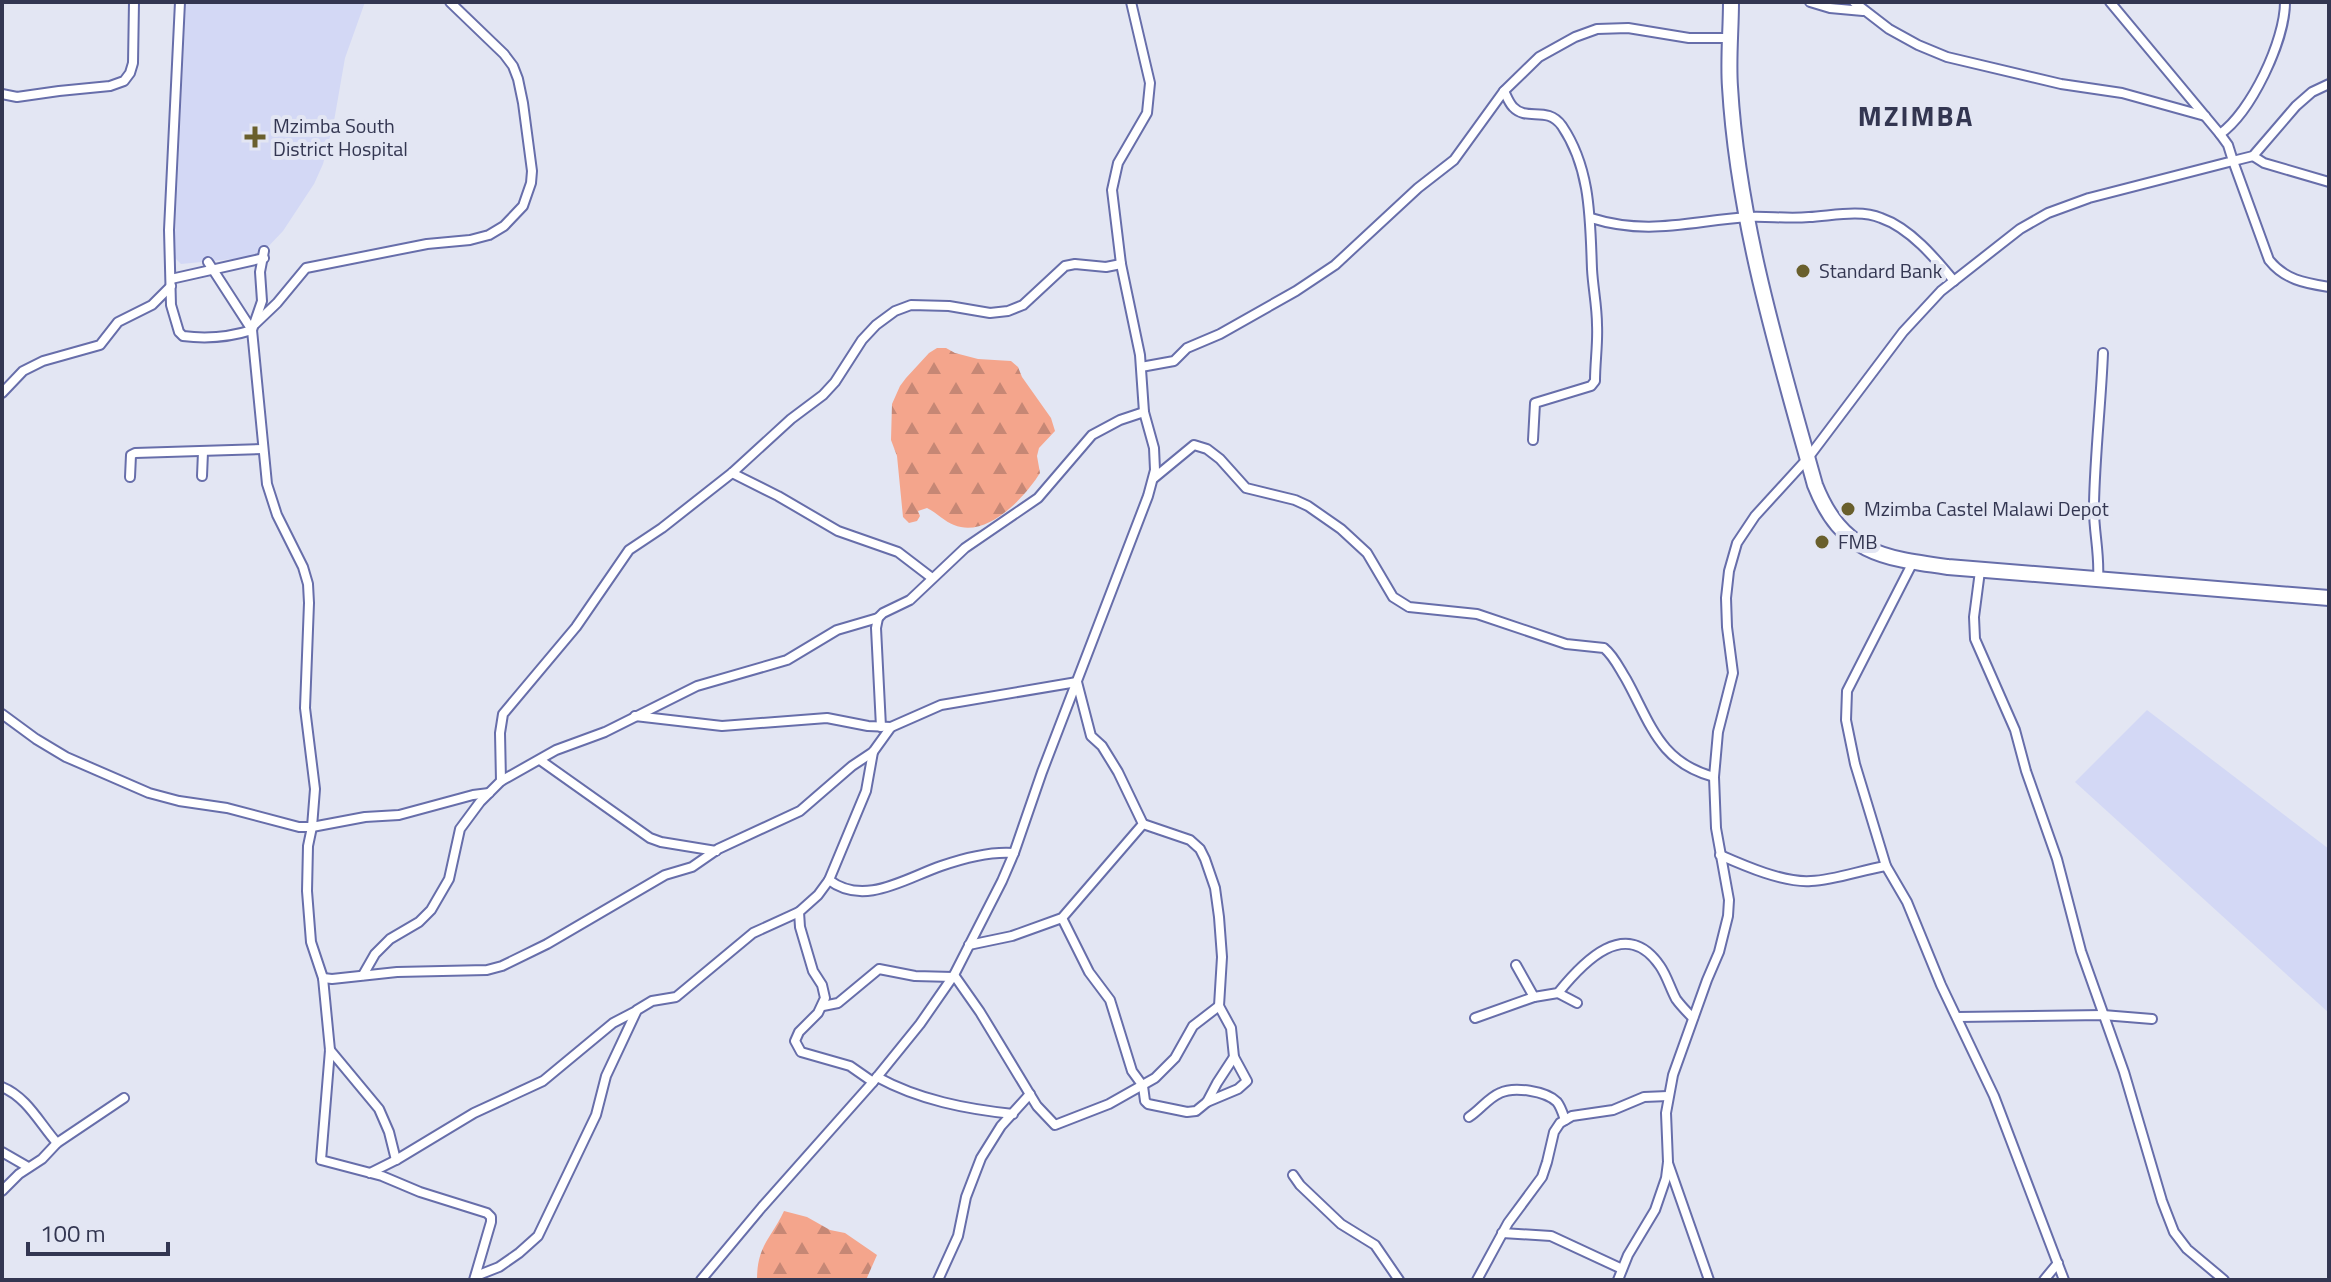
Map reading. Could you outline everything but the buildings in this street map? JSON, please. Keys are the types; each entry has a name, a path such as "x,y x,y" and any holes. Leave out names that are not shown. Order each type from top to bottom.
{"main road":[{"path":"1731,2 1730,86 1748,217 1768,313 1822,503 1842,533 1874,551 1913,562 1980,571 2329,598"}],"street":[{"path":"2,94 17,97 110,86 124,81 133,63 134,2"},
{"path":"180,2 169,230 171,282 174,316 179,332 183,336 202,338 229,336 253,327 306,268 489,235 504,226 523,206 532,171 518,79 504,54 450,2"},
{"path":"701,1280 875,1080 920,1024 953,976 1014,853 1154,478 1154,448 1144,412 1141,367 1121,264 1112,190 1114,175 1123,154 1147,113 1150,91 1131,2"},
{"path":"1810,2 1830,8 1864,11"},
{"path":"1854,2 1918,45 1947,57 2061,84 2122,93 2205,116"},
{"path":"2110,2 2228,145 2269,260 2275,268 2294,280 2329,287"},
{"path":"2220,134 2244,109 2275,52 2282,30 2285,2"},
{"path":"1141,367 1174,361 1187,348 1207,341 1249,318 1335,265 1418,188 1454,160 1504,91 1539,57 1597,29 1628,28 1689,38 1731,38"},
{"path":"1618,1280 1634,1243 1655,1210 1666,1178 1668,1096 1678,1057 1719,952 1728,916 1729,900 1715,819 1714,777 1718,732 1733,673 1726,598 1737,543 1755,516 1808,458 1903,332 1941,291 2020,229 2048,213 2089,198 2253,156 2296,106 2312,92 2329,84"},
{"path":"1504,91 1513,107 1522,113 1550,115 1564,129 1580,161 1591,218 1597,323 1595,381 1591,386 1535,403 1533,440"},
{"path":"2253,156 2264,163 2329,182"},
{"path":"1591,218 1609,224 1670,227 1748,217 1789,219 1867,214 1878,216 1911,236 1954,281"},
{"path":"2,393 23,371 43,361 100,345 118,322 152,305 171,282 211,266 264,255 260,272 262,301 253,327 267,484 308,584 305,708 315,789 309,836 307,904 311,942 323,978 330,1050 321,1160 370,1173 487,1213 491,1222 475,1278"},
{"path":"501,781 500,724 503,714 576,627 629,550 732,473 791,419 829,390 869,332 895,311 919,304 990,313 1008,311 1023,305 1065,266 1106,267 1121,264"},
{"path":"211,266 253,327"},
{"path":"2098,579 2100,557 2094,508 2095,453 2103,353"},
{"path":"363,975 375,954 390,939 419,922 431,910 449,879 460,829 501,781 556,750 605,732 697,686 795,657 820,638 878,618 910,600 959,552 1038,498 1092,435 1144,412"},
{"path":"1154,478 1194,445 1201,447 1226,464 1246,488 1302,503 1352,537 1374,563 1393,597 1399,601 1418,609 1477,614 1566,644 1604,648 1618,666 1666,749 1693,771 1714,777"},
{"path":"130,477 131,455 135,453 263,449"},
{"path":"202,476 203,452"},
{"path":"732,473 838,531 898,552 932,578"},
{"path":"1913,562 1845,699 1855,764 1886,866 1907,902 1994,1096 2064,1280"},
{"path":"1980,571 1974,617 1975,639 2015,730 2057,859 2081,951 2124,1072 2171,1225 2187,1249 2224,1280"},
{"path":"878,618 881,727"},
{"path":"634,716 722,726 827,718 891,727 941,705 1077,682"},
{"path":"1062,918 1089,972 1110,1000 1132,1071 1143,1086 1145,1101 1157,1107 1192,1112 1246,1083 1247,1079 1234,1057 1231,1028 1219,1006 1221,932 1215,888 1205,859 1190,840 1143,824 1118,772 1102,746 1091,736 1077,682"},
{"path":"2,714 66,757 149,793 227,808 299,827 399,815 489,793"},
{"path":"323,978 487,970 502,966 547,944 665,875 700,863 716,851 800,811 873,752 891,727"},
{"path":"370,1173 474,1113 543,1081 613,1023 652,1001 676,997 753,933 799,912 829,880 866,791 873,752"},
{"path":"540,760 650,838 716,851"},
{"path":"969,945 1012,936 1062,918 1143,824"},
{"path":"829,880 845,889 868,891 896,885 957,861 996,853 1014,853"},
{"path":"1720,855 1799,881 1819,881 1886,866"},
{"path":"799,912 800,927 813,971 825,994 823,1006 796,1037 797,1048 804,1053 850,1066 875,1080 927,1099 1013,1114"},
{"path":"1558,993 1580,966 1595,954 1613,946 1632,944 1653,955 1676,999 1693,1018"},
{"path":"1516,965 1534,997"},
{"path":"823,1006 838,1003 879,969 915,976 953,976"},
{"path":"953,976 980,1012 1037,1106 1055,1125 1109,1104 1160,1074 1175,1058 1193,1026 1219,1006"},
{"path":"1475,1018 1534,997 1558,993 1577,1003"},
{"path":"475,1278 509,1260 538,1236 596,1115 606,1076 637,1010"},
{"path":"1957,1017 2103,1015 2152,1019"},
{"path":"330,1050 379,1109 396,1160"},
{"path":"1207,1102 1234,1057"},
{"path":"2,1087 23,1102 57,1143"},
{"path":"1469,1117 1500,1093 1519,1090 1535,1092 1557,1102 1565,1120"},
{"path":"938,1280 958,1236 966,1197 981,1158 1001,1126 1030,1094"},
{"path":"1477,1280 1502,1233 1542,1177 1554,1132 1565,1120 1578,1114 1613,1110 1650,1095 1668,1096"},
{"path":"2,1191 57,1143 124,1098"},
{"path":"2,1152 28,1167"},
{"path":"1668,1162 1709,1280"},
{"path":"1293,1175 1341,1224 1375,1245 1399,1280"},
{"path":"1502,1233 1551,1236 1622,1269"},
{"path":"2044,1280 2058,1263"}],"shaded area":[{"name":"Mzimba South District Hospital","path":"186,2 365,2 345,58 323,164 314,184 283,231 254,257 181,264 174,257"},
{"path":"2147,710 2329,849 2329,1013 2075,782"}],"green space":[{"path":"937,348 978,359 1011,361 1051,418 1055,431 1039,448 1040,473 1033,483 1004,513 979,526 967,528 954,525 927,508 918,511 920,516 917,521 909,523 903,517 897,456 891,440 892,404 906,378"},
{"path":"784,1211 845,1233 877,1255 866,1280 757,1280 762,1250"}],"place":[{"name":"Mzimba South District Hospital","path":"255,137"},
{"name":"Standard Bank","path":"1803,271"},
{"name":"Mzimba Castel Malawi Depot","path":"1848,509"},
{"name":"FMB","path":"1822,542"}],"district":[{"name":"MZIMBA","path":"1916,116"}]}
